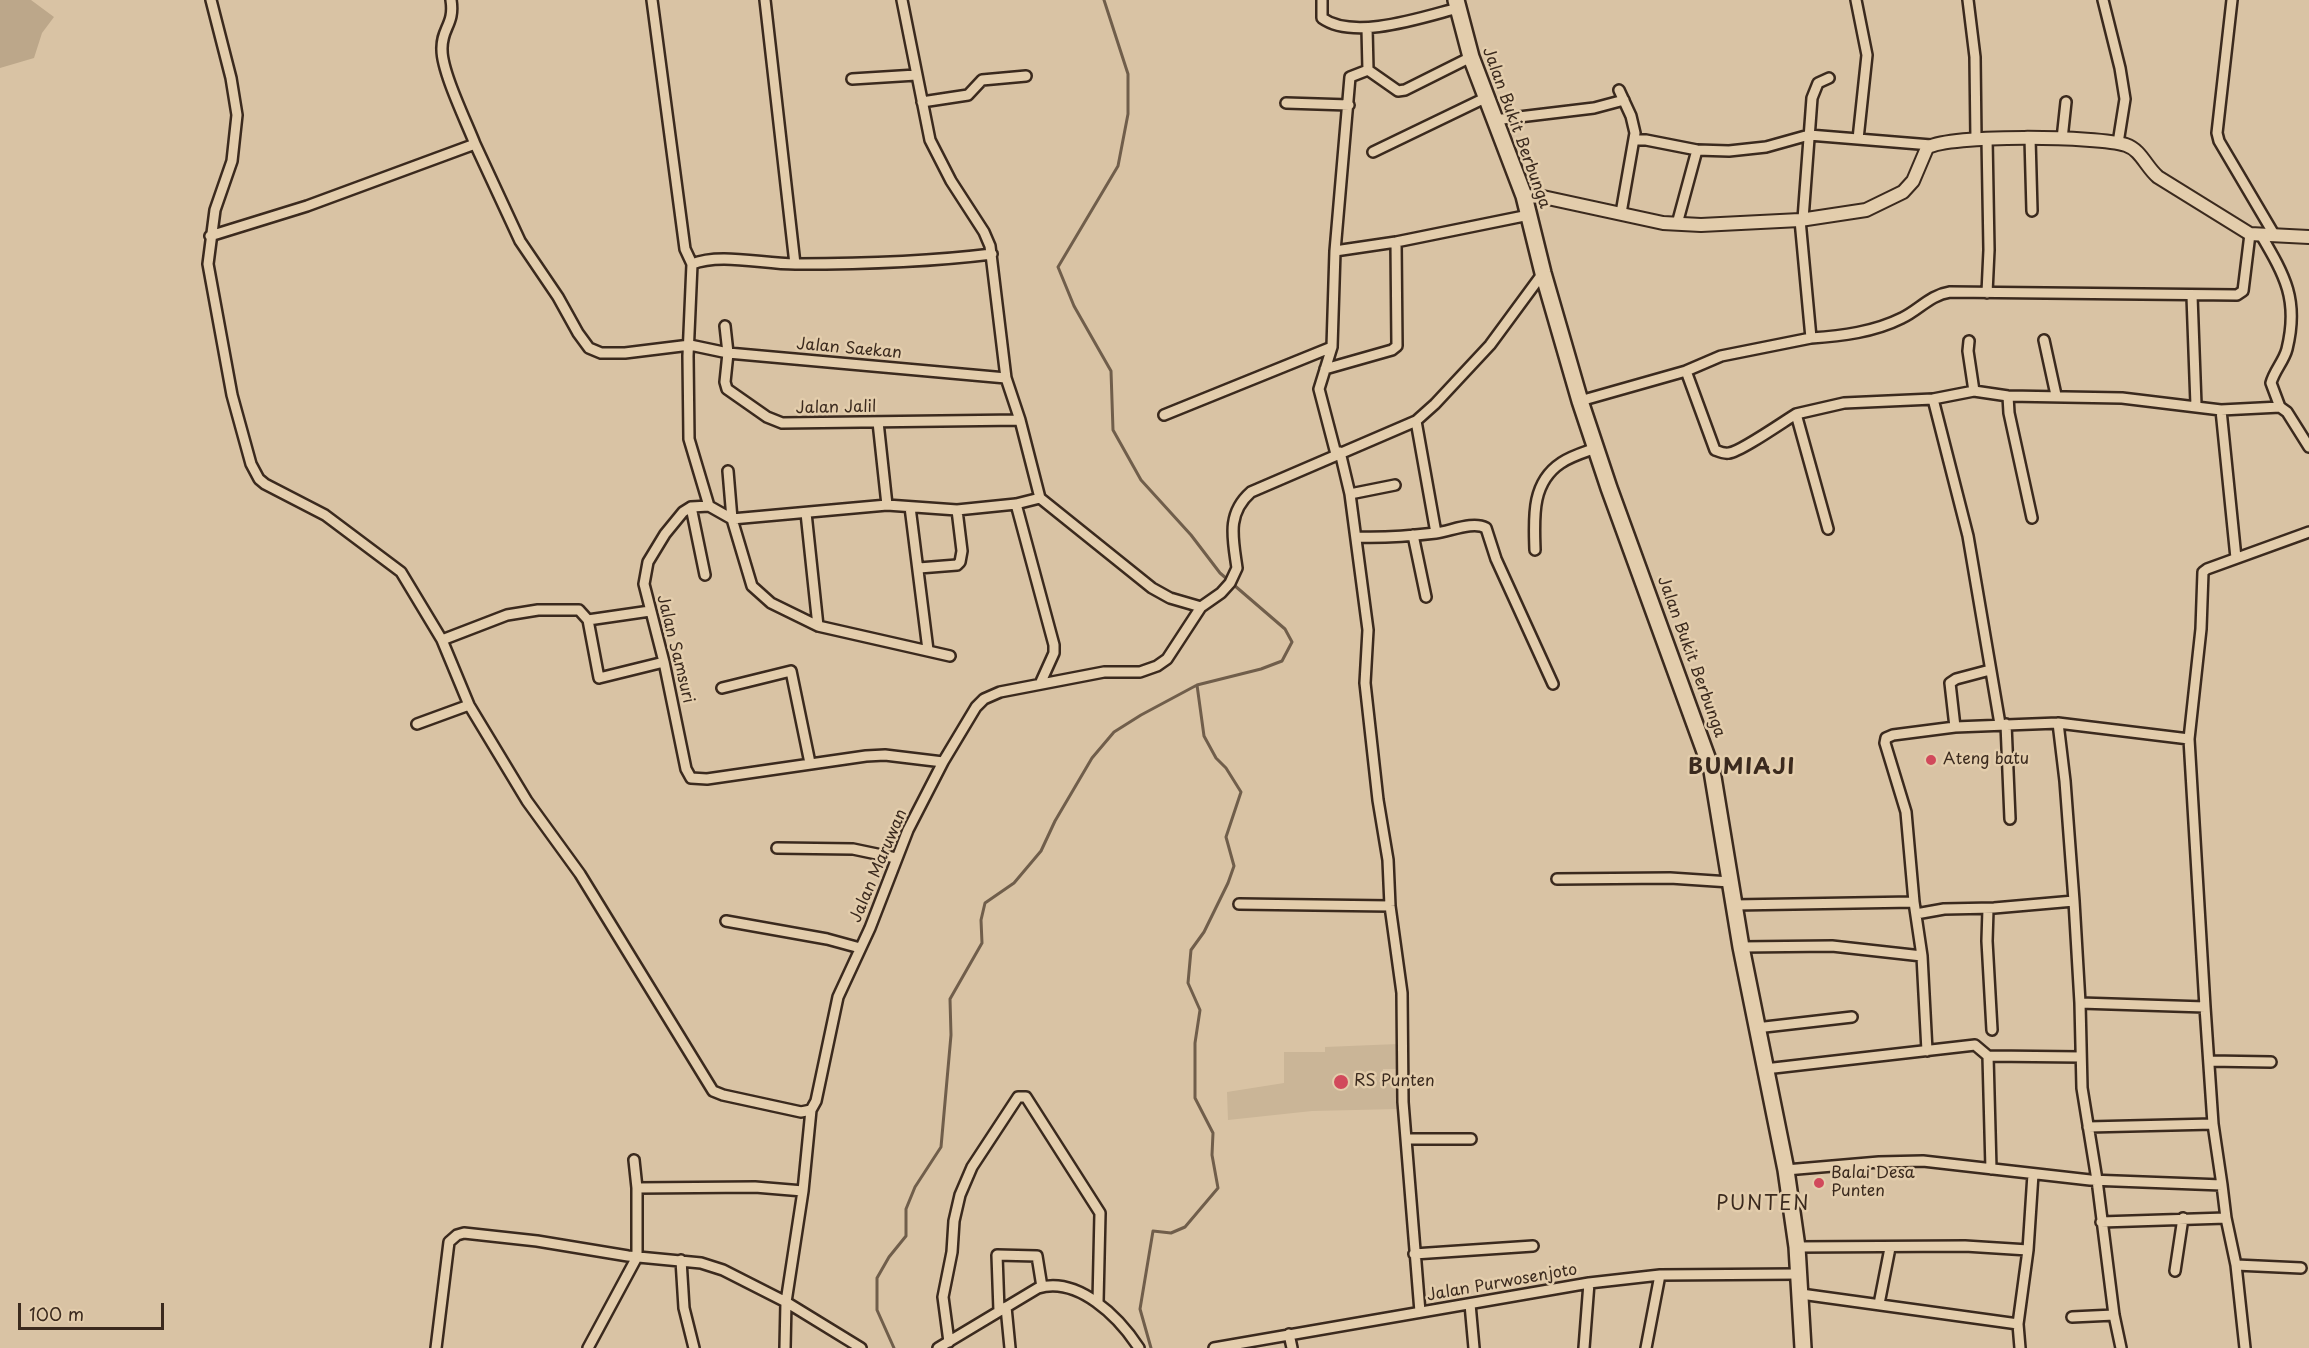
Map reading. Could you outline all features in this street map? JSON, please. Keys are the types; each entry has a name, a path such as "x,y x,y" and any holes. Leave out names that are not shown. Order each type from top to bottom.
{"main road":[{"name":"Jalan Bukit Berbunga","path":"1457,4 1470,57 1524,196 1543,273 1580,401 1712,771 1756,1028 1786,1170 1797,1246 1803,1348"}],"street":[{"path":"211,0 231,78 237,115 232,161 216,210 210,236 208,264 224,355 244,442 256,474 272,488 325,515 401,572 442,640 469,705 527,801 580,874 713,1091 801,1112 811,1110"},
{"name":"Jalan Saekan","path":"451,0 452,17 443,35 442,52 475,144 520,241 589,348 601,353 625,353 690,345 728,353 1005,378"},
{"path":"652,0 685,249 692,264 689,439 708,506"},
{"path":"765,0 795,264"},
{"path":"902,0 930,140 951,181 984,232 992,254 1005,378 1020,420 1040,498 1152,588 1170,598 1201,607"},
{"path":"1322,0 1322,16 1326,21 1346,27 1367,28 1420,18 1457,4"},
{"path":"1856,0 1867,55 1858,139"},
{"path":"1971,0 1989,250 1987,293"},
{"path":"2103,0 2120,68 2125,99 2118,143"},
{"path":"2232,0 2217,133 2286,280 2292,315 2286,351 2271,383 2280,407"},
{"path":"1367,28 1368,70"},
{"path":"1368,70 1398,92 1470,57"},
{"path":"1368,70 1350,77 1335,251 1332,347 1319,389 1350,494 1368,630 1365,682 1378,801 1388,860 1390,906 1402,993 1406,1138 1420,1312"},
{"path":"852,79 916,75"},
{"path":"922,102 969,95 982,81 1026,76"},
{"path":"1811,338 1801,219 1814,90 1818,83 1828,78"},
{"path":"1618,90 1631,116 1634,140 1621,213"},
{"path":"1373,152 1485,98"},
{"path":"1494,120 1594,108 1624,100"},
{"path":"2062,139 2066,102"},
{"path":"1286,103 1349,105"},
{"path":"1634,140 1646,140 1697,150 1754,149 1809,135 1931,145"},
{"path":"1524,196 1543,197 1677,224 1738,224 1801,219 1866,210 1905,190 1913,181 1925,152 1931,145 1938,142 1982,138 2062,139 2118,143 2128,146 2136,151 2151,172 2168,184 2264,235 2309,237"},
{"path":"2030,138 2032,211"},
{"path":"210,236 307,206 475,144"},
{"path":"1677,224 1697,150"},
{"path":"1335,251 1396,242 1529,215"},
{"path":"1580,401 1686,371 1721,356 1811,338 1844,336 1890,323 1904,317 1934,296 1943,294 2237,295 2242,293 2264,235"},
{"path":"1325,369 1392,350 1397,346 1396,242"},
{"path":"692,264 708,259 795,264 936,261 992,254"},
{"path":"1436,533 1416,421 1490,345 1543,273"},
{"path":"2192,296 2196,405"},
{"name":"Jalan Jalil","path":"725,326 728,353 725,382 727,389 776,421 789,423 1020,420"},
{"path":"2044,340 2055,395"},
{"path":"1969,341 1968,351 1974,391"},
{"path":"1164,415 1332,347"},
{"path":"1686,371 1715,450 1721,453 1740,449 1796,414 1844,403 1933,399 1974,391 2008,396 2055,395 2122,398 2196,405 2221,410 2280,407 2288,412 2309,447"},
{"path":"2008,396 2009,413 2032,518"},
{"path":"1933,399 1968,536 1990,670 2003,724 2010,819"},
{"path":"2221,410 2236,558"},
{"path":"1796,414 1828,530"},
{"name":"Jalan Maruwan","path":"785,1348 786,1302 803,1191 811,1110 816,1101 838,997 870,928 896,858 943,762 976,707 984,699 1000,692 1104,672 1140,672 1150,670 1167,659 1201,607 1221,593 1235,575 1237,568 1232,522 1241,501 1251,492 1416,421"},
{"path":"878,422 887,505"},
{"path":"1535,550 1534,521 1539,487 1545,477 1561,463 1596,448"},
{"path":"728,471 732,519 752,586 771,603 818,626 951,656"},
{"path":"1350,494 1395,485"},
{"path":"705,575 691,507 708,506 732,519 887,505 957,510 1016,504 1040,498"},
{"path":"1016,504 1054,645 1054,653 1040,684"},
{"name":"Jalan Samsuri","path":"691,507 683,512 664,534 646,568 644,584 664,662 686,769 690,778 707,779 810,763 885,755 943,762"},
{"path":"910,507 928,650"},
{"path":"919,568 957,565 960,562 962,551 957,510"},
{"path":"806,513 818,626"},
{"path":"1357,537 1378,538 1436,533 1476,526 1486,528 1496,559 1553,684"},
{"path":"2245,1348 2236,1265 2226,1218 2213,1124 2189,739 2201,629 2203,572 2309,532"},
{"path":"1413,535 1426,597"},
{"path":"442,640 507,615 538,610 579,610 588,620 598,678 664,662"},
{"path":"588,620 650,611"},
{"path":"1955,727 1950,683 1956,679 1990,670"},
{"path":"722,688 791,671 810,763"},
{"path":"417,724 469,705"},
{"path":"1927,1051 1922,956 1914,902 1906,812 1885,740 1890,736 1955,727 2058,723 2189,739"},
{"path":"2058,723 2074,901 2082,1088 2097,1180 2114,1316 2121,1348"},
{"path":"777,848 852,849 896,858"},
{"path":"1557,879 1670,878 1730,882"},
{"path":"1916,914 1944,909 1988,909 2074,901"},
{"path":"1734,905 1914,902"},
{"path":"1239,904 1390,906"},
{"path":"1988,909 1992,1030"},
{"path":"726,921 827,939 860,948"},
{"path":"1741,947 1832,946 1922,956"},
{"path":"2080,1003 2205,1007"},
{"path":"1756,1028 1852,1017"},
{"path":"1765,1069 1927,1051 1969,1044 1980,1048 1988,1056 1991,1169"},
{"path":"1988,1056 2081,1057"},
{"path":"2209,1061 2271,1062"},
{"path":"949,1342 944,1297 952,1252 954,1221 960,1195 972,1167 997,1126 1021,1096 1026,1097 1100,1213 1098,1302"},
{"path":"2088,1127 2213,1124"},
{"path":"1406,1138 1471,1139"},
{"path":"588,1348 637,1257 637,1188 634,1160"},
{"path":"1786,1170 1879,1162 1923,1161 2097,1180 2222,1185"},
{"path":"2020,1348 2018,1324 2028,1250 2033,1174"},
{"path":"637,1188 755,1187 803,1191"},
{"path":"2175,1270 2182,1218"},
{"path":"2101,1222 2226,1218"},
{"path":"436,1348 449,1242 457,1235 489,1234 637,1257 701,1263 723,1270 786,1302 861,1348"},
{"path":"1414,1254 1533,1246"},
{"path":"1797,1246 1890,1248 1965,1246 2028,1250"},
{"path":"1879,1304 1890,1248"},
{"path":"1010,1348 1003,1309 998,1254 1036,1256 1041,1287"},
{"path":"681,1260 684,1308 694,1348"},
{"path":"2236,1265 2301,1268"},
{"name":"Jalan Purwosenjoto","path":"1214,1348 1589,1283 1660,1275 1798,1274"},
{"path":"1646,1348 1660,1275"},
{"path":"1584,1348 1589,1283"},
{"path":"938,1348 1041,1287 1057,1285 1098,1302 1132,1338 1138,1348"},
{"path":"1801,1294 2018,1324"},
{"path":"1470,1304 1474,1348"},
{"path":"2073,1317 2114,1316"},
{"path":"1289,1334 1292,1348"}],"shaded area":[{"path":"0,0 31,0 54,17 42,33 34,58 0,68"},
{"name":"RS Punten","path":"1398,1044 1399,1069 1383,1069 1382,1081 1398,1081 1398,1109 1312,1111 1228,1120 1227,1092 1284,1083 1284,1052 1325,1052 1325,1047"}],"waterway":[{"path":"894,1348 877,1310 877,1278 889,1257 906,1236 906,1209 915,1187 941,1147 951,1035 950,999 982,943 981,920 985,903 1014,883 1041,851 1055,821 1092,758 1114,732 1197,685 1261,669 1282,661 1292,642 1285,629 1220,573 1191,535 1141,480 1113,430 1111,371 1074,306 1058,267 1118,166 1128,114 1128,74 1104,0"},
{"path":"1151,1348 1140,1309 1153,1231 1171,1233 1185,1227 1218,1188 1212,1155 1213,1133 1195,1098 1195,1043 1200,1010 1188,983 1191,950 1204,932 1234,866 1226,837 1241,792 1226,768 1216,758 1204,736 1197,685"}],"place":[{"name":"Ateng batu","path":"1931,760"},
{"name":"RS Punten","path":"1341,1082"},
{"name":"Balai Desa Punten","path":"1819,1183"}],"district":[{"name":"BUMIAJI","path":"1742,768"},
{"name":"PUNTEN","path":"1763,1204"}]}
